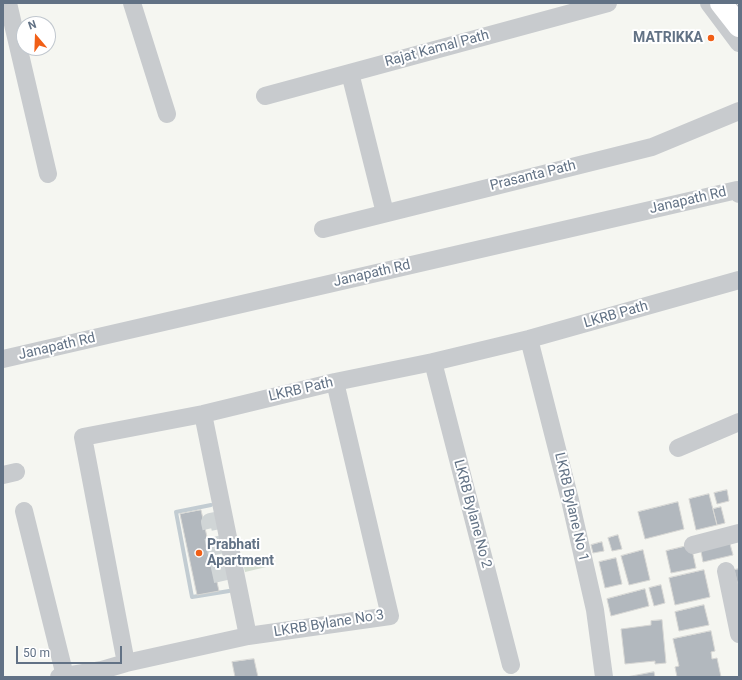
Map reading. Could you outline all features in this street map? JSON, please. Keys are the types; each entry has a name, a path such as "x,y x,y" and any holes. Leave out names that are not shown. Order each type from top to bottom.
{"main road":[{"path":"721,3 739,26"},
{"path":"736,3 739,7"}],"street":[{"path":"8,3 48,174"},
{"path":"132,3 167,114"},
{"name":"Rajat Kamal Path","path":"266,96 608,3"},
{"path":"709,3 739,43"},
{"path":"350,73 385,213"},
{"name":"Prasanta Path","path":"323,229 652,147 739,111"},
{"name":"Janapath Rd","path":"3,359 737,190 739,194"},
{"name":"LKRB Path","path":"126,663 83,437 203,414 335,382 433,362 529,339 739,280"},
{"name":"LKRB Bylane No 1","path":"529,339 570,500 594,603 604,677"},
{"name":"LKRB Bylane No 2","path":"433,362 512,665"},
{"name":"LKRB Bylane No 3","path":"62,676 103,674 126,663 248,636 390,616 335,382"},
{"path":"203,414 248,636"},
{"path":"678,448 739,422"},
{"path":"24,511 62,676"},
{"path":"694,545 739,533"},
{"path":"726,571 739,634"}],"shaded area":[{"path":"274,556 275,565 245,572 243,563"}],"building":[{"path":"727,490 729,501 717,504 714,493"},
{"path":"709,494 717,525 696,530 689,499"},
{"path":"678,502 684,529 645,539 638,512"},
{"path":"721,507 725,523 717,525 713,509"},
{"name":"Prabhati Apartment","path":"201,510 219,591 197,595 180,514"},
{"path":"618,535 622,549 612,551 608,538"},
{"path":"729,540 733,555 703,562 700,546"},
{"path":"602,542 604,551 593,553 591,545"},
{"path":"691,545 696,568 671,573 666,551"},
{"path":"643,550 650,580 629,585 621,556"},
{"path":"616,558 622,584 605,588 599,562"},
{"path":"739,569 739,589 734,570"},
{"path":"704,570 710,597 675,605 669,578"},
{"path":"661,585 665,603 654,606 649,588"},
{"path":"645,589 649,606 611,616 607,599"},
{"path":"704,605 709,625 679,631 675,612"},
{"path":"662,620 666,663 655,664 655,661 625,664 621,629 651,625 651,621"},
{"path":"711,631 715,651 711,652 712,659 717,658 721,677 677,677 675,667 679,666 673,639"},
{"path":"254,659 258,677 235,677 232,662"},
{"path":"654,672 655,677 627,677"}],"waterway":[{"path":"211,505 176,512 192,597 229,591"}],"tunnel":[{"path":"223,581 210,522 225,519"}],"place":[{"name":"MATRIKKA","path":"711,38"},
{"name":"Prabhati Apartment","path":"199,553"}]}
